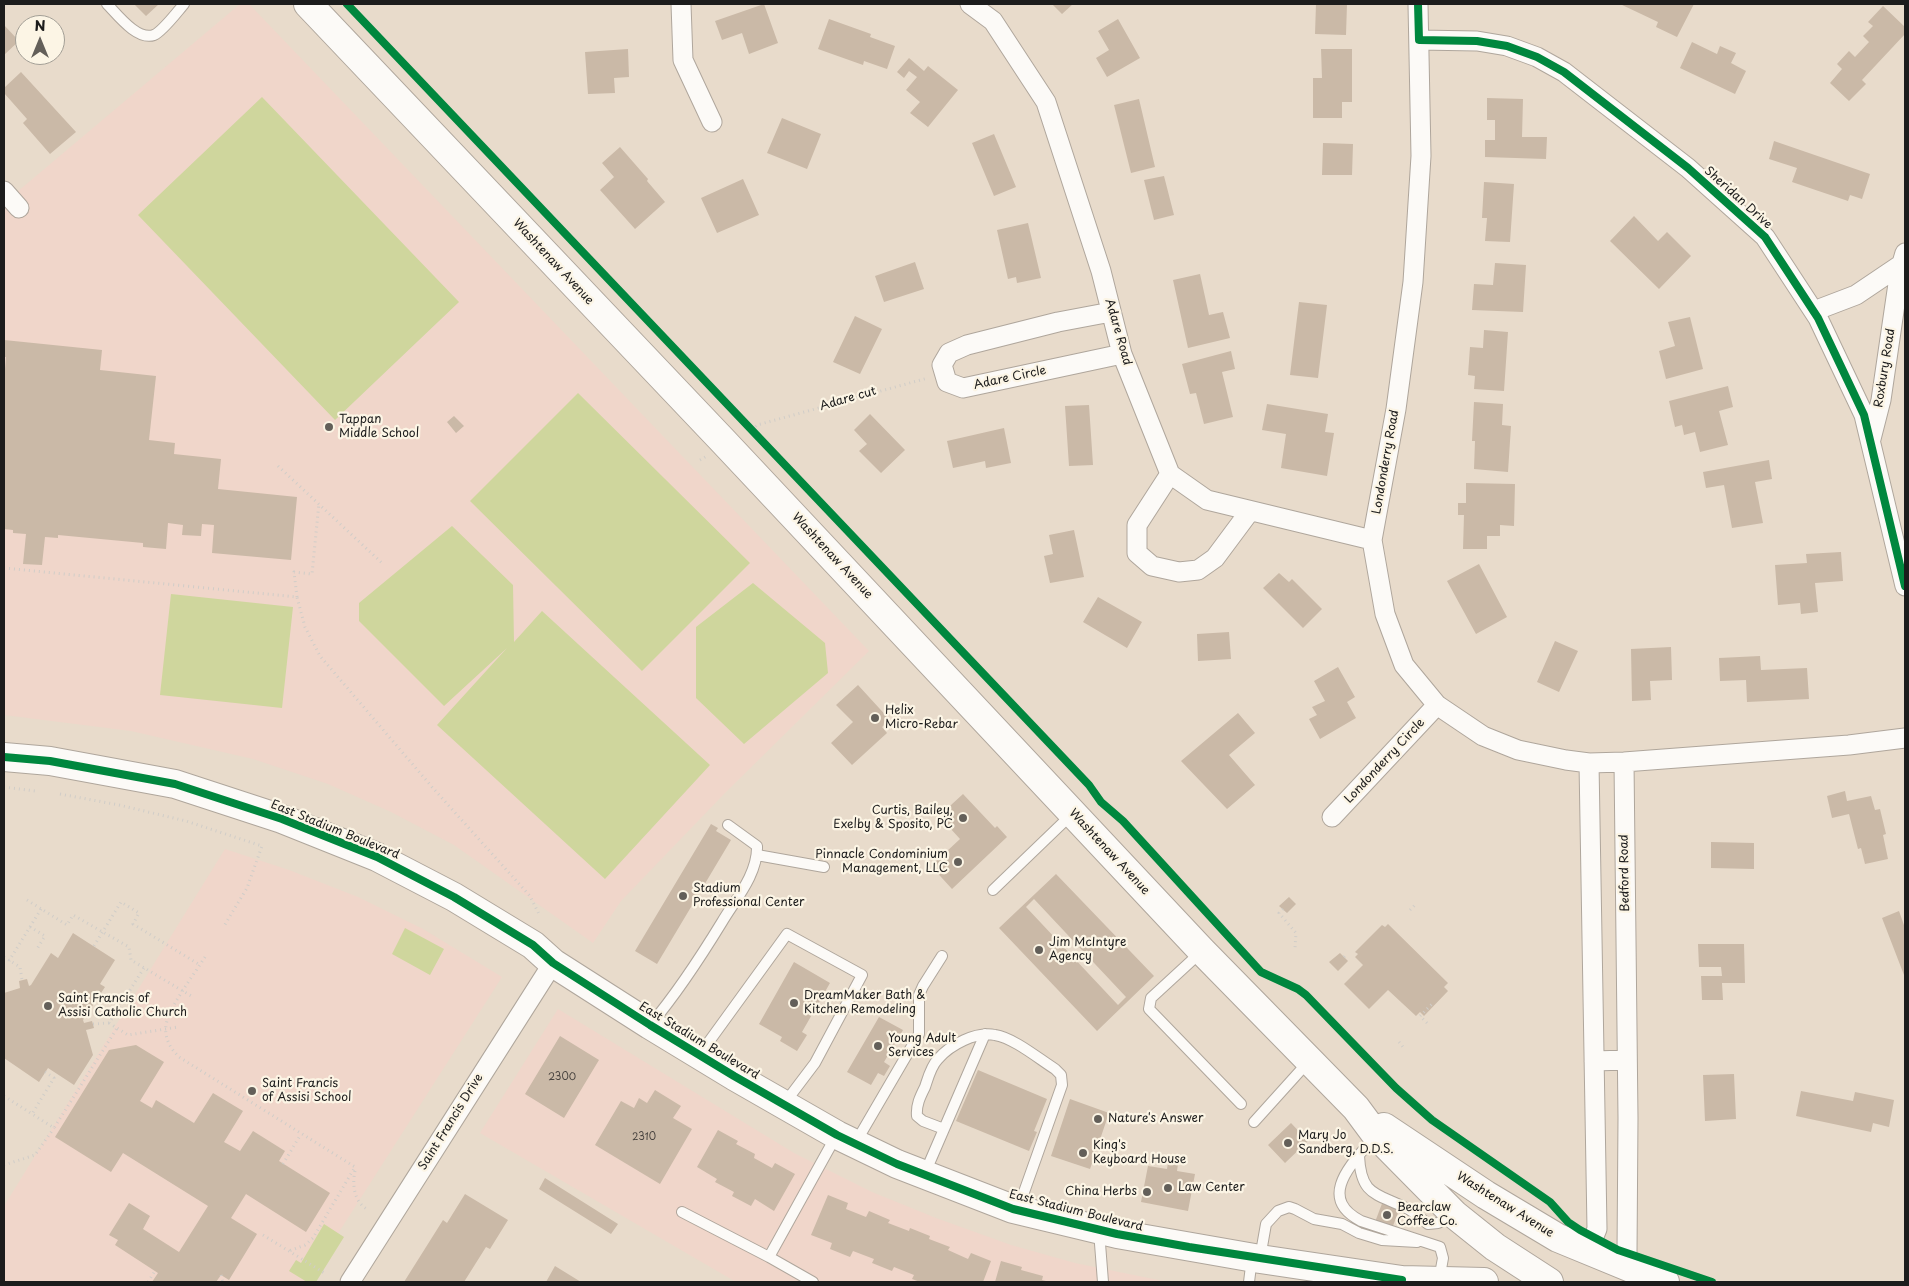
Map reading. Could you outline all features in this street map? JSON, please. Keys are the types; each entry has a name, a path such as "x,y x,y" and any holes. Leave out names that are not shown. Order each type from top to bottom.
{"main road":[{"name":"Washtenaw Avenue","path":"308,4 724,442 1202,951 1356,1108 1376,1135 1455,1216 1495,1247 1549,1282"},
{"name":"East Stadium Boulevard","path":"4,757 50,762 175,784 282,819 377,857 454,897 533,945 553,963 650,1025 783,1105 846,1140 897,1164 1017,1210 1254,1266 1405,1281 1484,1282"},
{"name":"Washtenaw Avenue","path":"1356,1108 1486,1195 1558,1238 1665,1282"}],"street":[{"path":"682,4 683,60 712,122"},
{"name":"Adare Road","path":"970,4 993,21 1046,102 1101,271 1122,354 1170,474"},
{"name":"Londonderry Road","path":"1418,4 1421,156 1413,282 1396,409 1372,540 1385,614 1404,666 1437,705 1483,736 1518,750 1589,763 1624,762"},
{"name":"Sheridan Drive","path":"1419,40 1477,41 1507,46 1537,57 1564,72 1688,168 1765,236 1814,312 1864,415 1905,586"},
{"path":"4,191 19,208"},
{"name":"Roxbury Road","path":"1814,312 1856,295 1904,259"},
{"name":"Roxbury Road","path":"1870,442 1881,400 1904,259"},
{"path":"947,382 942,365 949,353 967,345 1058,322 1111,312"},
{"name":"Adare Circle","path":"947,382 963,388 1122,354"},
{"path":"1250,511 1215,558 1198,570 1179,572 1152,566 1137,553 1137,526 1170,474 1207,500 1372,540"},
{"name":"Londonderry Circle","path":"1332,817 1437,705"},
{"path":"1624,762 1849,745 1905,738"},
{"name":"Bedford Road","path":"1624,762 1627,1060 1627,1253 1624,1266"},
{"path":"1588,1251 1597,1229 1589,763"},
{"name":"Saint Francis Drive","path":"350,1282 553,963"},
{"path":"1594,1061 1627,1060"}],"lane":[{"path":"107,4 133,30 144,35 154,35 184,4"},
{"path":"993,890 1073,813"},
{"path":"650,1025 683,984 750,877 757,855 757,846 728,825"},
{"path":"757,855 824,867"},
{"path":"699,1055 787,934 862,975 814,1063 783,1105"},
{"path":"1202,951 1151,998 1149,1009 1241,1104"},
{"path":"769,1257 919,1034 919,995 942,956"},
{"path":"924,1174 985,1034"},
{"path":"944,1129 923,1121 917,1116 916,1107 936,1061 947,1050 963,1041 985,1034 996,1035 1007,1039 1055,1069 1061,1075 1062,1085 1017,1210"},
{"path":"1254,1122 1309,1060"},
{"path":"1376,1135 1342,1179 1340,1195 1343,1207 1350,1216 1369,1224 1440,1247 1443,1258 1439,1281"},
{"path":"1359,1156 1360,1172 1369,1189 1375,1195 1408,1209 1428,1224 1438,1223 1455,1216"},
{"path":"1254,1266 1266,1224 1282,1208 1295,1209 1314,1219 1342,1224 1369,1224"},
{"path":"682,1212 813,1282"},
{"path":"1342,1224 1359,1233 1382,1240 1431,1243"},
{"path":"1099,1230 1103,1282"}],"path":[{"path":"744,423 755,433"},
{"path":"700,460 707,456"},
{"path":"278,466 382,563"},
{"path":"319,503 312,574 294,572 297,597 305,627 320,656 432,788 530,896 539,914"},
{"path":"4,568 297,597"},
{"path":"4,787 35,791"},
{"path":"60,794 119,805 186,821 262,846 247,888 224,926"},
{"path":"27,900 67,925 73,915 129,947 131,960 193,998"},
{"path":"94,946 120,902 139,913 133,924 200,965"},
{"path":"1410,910 1416,904"},
{"path":"9,961 41,909"},
{"path":"1283,909 1279,913 1296,933 1295,948"},
{"path":"30,926 45,936 37,949"},
{"path":"4,957 20,967 22,980"},
{"path":"205,957 167,1017 166,1029 170,1046 179,1057 355,1168"},
{"path":"109,1024 144,968"},
{"path":"1427,1023 1420,1016 1434,1002"},
{"path":"93,1024 109,1024 128,1035 178,1027"},
{"path":"4,1165 35,1155 117,1028"},
{"path":"1399,1042 1404,1047"},
{"path":"32,1114 54,1078 45,1072"},
{"path":"4,1096 54,1128"},
{"path":"283,1164 301,1134"},
{"path":"355,1168 353,1180 355,1190 361,1205 367,1209"},
{"path":"289,1251 305,1245 313,1238 355,1168"},
{"path":"263,1235 326,1274"},
{"path":"148,1282 155,1271"},
{"path":"221,1275 223,1282"}],"shaded area":[{"name":"Tappan Middle School","path":"240,4 249,4 869,651 725,793 621,901 593,943 454,845 391,812 328,784 253,759 131,731 4,715 4,203"},
{"name":"Saint Francis of Assisi School","path":"225,849 289,870 358,897 423,929 502,977 307,1282 5,1282 4,1206"},
{"path":"558,1009 794,1153 872,1192 1011,1245 1075,1263 1168,1282 736,1282 480,1133"}],"green space":[{"path":"262,97 459,302 335,420 138,215"},
{"path":"578,393 750,563 642,671 470,501"},
{"path":"452,526 513,585 514,642 542,611 710,765 605,879 437,725 507,648 444,706 359,621 359,603"},
{"path":"753,583 825,643 828,673 744,744 696,698 696,627"},
{"path":"171,594 293,607 282,708 160,695"},
{"path":"405,928 444,949 430,975 392,954"},
{"path":"324,1224 344,1237 316,1282 307,1282 289,1271 296,1260 301,1263"}],"building":[{"path":"134,4 159,4 146,16"},
{"path":"764,4 778,43 749,54 742,33 722,40 715,21"},
{"path":"1052,4 1073,4 1062,14"},
{"path":"1316,4 1347,4 1346,35 1315,34"},
{"path":"1620,4 1694,4 1677,37 1656,27 1658,22"},
{"path":"1883,6 1905,27 1905,34 1862,80 1866,84 1849,101 1830,83 1842,69 1837,64 1849,51 1855,57 1869,42 1863,36 1873,26 1868,22"},
{"path":"829,19 871,34 870,37 895,46 887,69 864,61 863,65 818,49"},
{"path":"1118,19 1140,58 1107,77 1096,58 1109,50 1098,31"},
{"path":"4,25 15,37 15,45 4,55"},
{"path":"1692,42 1717,54 1720,46 1736,53 1731,63 1746,71 1735,94 1680,68"},
{"path":"628,49 629,77 614,78 615,93 588,94 585,52"},
{"path":"1321,49 1352,49 1352,102 1342,102 1342,118 1313,118 1313,78 1322,78"},
{"path":"909,58 924,71 928,66 958,90 928,127 910,113 920,102 906,90 917,77 909,71 904,78 897,72"},
{"path":"21,72 76,132 50,154 23,123 27,119 4,93 4,88"},
{"path":"1487,98 1523,99 1522,137 1547,137 1546,159 1485,157 1485,140 1495,140 1495,120 1487,120"},
{"path":"1139,99 1155,167 1131,173 1114,105"},
{"path":"782,118 821,134 807,169 767,153"},
{"path":"994,134 1016,187 994,196 972,143"},
{"path":"1774,141 1870,174 1862,199 1850,195 1848,201 1792,182 1797,168 1769,159"},
{"path":"1323,143 1353,144 1352,175 1322,175"},
{"path":"620,147 665,202 635,229 600,190 614,177 602,163"},
{"path":"1164,176 1174,215 1154,220 1144,180"},
{"path":"743,179 759,215 717,233 701,198"},
{"path":"1484,182 1514,184 1510,242 1485,241 1487,218 1482,218"},
{"path":"1634,216 1658,241 1667,232 1691,256 1659,289 1610,241"},
{"path":"1028,223 1041,278 1017,283 1016,277 1008,279 997,230"},
{"path":"915,262 924,289 884,302 875,276"},
{"path":"1495,263 1526,265 1523,312 1472,310 1474,284 1493,285"},
{"path":"1200,274 1209,315 1223,312 1230,338 1188,348 1173,280"},
{"path":"1299,302 1327,305 1318,378 1290,375"},
{"path":"855,316 882,329 860,374 833,362"},
{"path":"1690,317 1703,369 1666,379 1659,351 1675,346 1668,322"},
{"path":"1484,330 1508,332 1504,391 1474,389 1475,376 1468,375 1470,347 1483,348"},
{"path":"4,340 102,350 100,370 156,376 149,440 175,443 174,454 221,459 218,489 297,497 291,560 212,553 214,525 202,524 201,536 182,535 183,525 168,523 166,549 143,547 143,543 58,535 58,538 45,537 42,565 23,564 26,534 13,533 13,530 4,529 4,381 6,357 4,357"},
{"path":"1231,351 1235,369 1222,372 1233,417 1204,424 1196,393 1190,394 1182,364"},
{"path":"1728,386 1733,407 1719,411 1728,445 1700,452 1695,432 1684,435 1682,425 1675,427 1669,401"},
{"path":"1474,402 1503,404 1502,425 1511,426 1508,472 1474,469 1475,441 1472,441"},
{"path":"1267,404 1328,414 1325,432 1334,433 1327,476 1281,468 1286,434 1262,430"},
{"path":"1089,405 1093,465 1069,466 1065,406"},
{"path":"870,414 905,450 881,473 859,451 867,444 854,430"},
{"path":"454,416 464,426 456,433 447,422"},
{"path":"1004,428 1011,463 986,468 985,461 953,468 947,441"},
{"path":"1769,460 1772,479 1755,482 1763,523 1732,528 1724,485 1706,488 1703,472"},
{"path":"1466,483 1515,484 1514,526 1500,525 1500,536 1487,536 1487,549 1463,549 1464,515 1458,515 1458,503 1466,503"},
{"path":"1074,530 1084,577 1050,583 1044,556 1053,554 1049,535"},
{"path":"1841,552 1843,581 1815,583 1818,612 1801,614 1800,603 1778,605 1775,565 1807,563 1806,554"},
{"path":"1479,564 1507,617 1476,634 1447,581"},
{"path":"1279,573 1289,582 1292,579 1322,609 1303,628 1263,588"},
{"path":"1098,597 1142,622 1127,648 1083,622"},
{"path":"1229,632 1231,659 1198,661 1197,634"},
{"path":"1555,641 1578,651 1559,692 1537,682"},
{"path":"1671,647 1672,680 1650,681 1651,700 1632,701 1631,649"},
{"path":"1760,656 1761,670 1807,668 1809,699 1747,702 1746,680 1720,681 1719,658"},
{"path":"1338,667 1355,697 1347,702 1356,718 1320,739 1309,719 1317,715 1312,707 1325,701 1314,681"},
{"path":"858,685 890,720 882,727 887,733 852,765 831,743 853,722 836,705"},
{"path":"1238,713 1255,733 1229,755 1255,785 1227,809 1181,761"},
{"path":"1845,791 1847,801 1871,796 1875,810 1880,809 1886,834 1883,835 1888,859 1865,864 1861,848 1858,849 1849,814 1832,818 1827,796"},
{"path":"963,794 995,828 997,826 1007,837 952,889 931,866 960,839 939,816"},
{"name":"Stadium Professional Center","path":"711,824 718,828 716,831 731,840 657,964 635,951"},
{"path":"1711,842 1754,843 1754,869 1711,868"},
{"path":"1056,874 1154,976 1097,1031 999,928","holes":["1034,899 1126,997 1118,1005 1026,907"]},
{"path":"1289,897 1296,904 1287,913 1279,906"},
{"path":"1899,911 1905,928 1905,975 1882,918"},
{"path":"1388,924 1448,983 1444,987 1448,991 1424,1016 1420,1012 1416,1016 1388,990 1369,1009 1344,984 1363,965 1355,957 1358,954 1355,952 1382,925 1385,927"},
{"name":"Saint Francis of Assisi Catholic Church","path":"73,933 115,960 100,984 105,987 83,1020 84,1023 92,1021 94,1028 86,1030 93,1055 74,1085 48,1068 39,1082 4,1058 4,993 20,988 19,981 27,979 29,986 31,985 51,953 58,958"},
{"path":"1698,944 1744,944 1745,983 1722,983 1723,1000 1702,1000 1701,976 1722,976 1721,967 1699,967"},
{"path":"1340,953 1348,961 1338,971 1329,962"},
{"name":"DreamMaker Bath & Kitchen Remodeling","path":"794,962 830,983 802,1032 807,1035 797,1051 780,1041 782,1037 759,1024"},
{"name":"Young Adult Services","path":"879,1017 903,1030 884,1062 890,1066 884,1076 878,1073 871,1085 847,1072"},
{"path":"560,1036 599,1060 564,1118 525,1094"},
{"path":"136,1045 164,1062 140,1101 152,1108 156,1100 194,1123 213,1093 243,1111 224,1142 240,1151 253,1131 285,1151 279,1161 330,1193 306,1232 246,1194 231,1218 257,1234 229,1280 221,1275 216,1282 152,1282 158,1273 115,1245 118,1240 109,1235 129,1203 150,1216 143,1229 179,1252 208,1206 123,1153 111,1172 55,1137 109,1050"},
{"path":"978,1070 1047,1099 1034,1131 1037,1132 1029,1151 956,1121"},
{"path":"1734,1074 1736,1119 1705,1121 1703,1075"},
{"path":"655,1090 681,1106 673,1118 692,1129 660,1184 595,1145 621,1101 634,1108 639,1098 647,1103"},
{"path":"1801,1091 1853,1101 1855,1092 1894,1100 1889,1127 1873,1123 1871,1132 1796,1116"},
{"path":"1070,1099 1109,1113 1090,1169 1051,1156"},
{"name":"Mary Jo Sandberg, D.D.S.","path":"1291,1123 1308,1141 1285,1163 1268,1145"},
{"path":"718,1130 738,1141 736,1144 755,1154 754,1158 772,1168 775,1163 795,1174 774,1211 755,1199 751,1206 732,1196 734,1192 715,1182 717,1179 697,1167"},
{"name":"Law Center","path":"1168,1163 1178,1164 1177,1171 1195,1174 1188,1211 1141,1202 1148,1166 1167,1169"},
{"path":"545,1178 618,1224 611,1234 539,1189"},
{"path":"1386,1193 1403,1200 1389,1236 1372,1230"},
{"path":"465,1194 508,1220 490,1249 486,1247 464,1282 404,1282 443,1220 447,1223"},
{"path":"828,1195 848,1203 846,1209 866,1217 869,1211 890,1220 888,1223 909,1231 910,1228 930,1236 929,1239 950,1247 948,1250 968,1259 971,1253 991,1261 983,1282 920,1282 912,1279 914,1275 894,1267 892,1271 872,1263 874,1259 853,1251 850,1257 830,1249 832,1243 811,1235"},
{"path":"1001,1261 1022,1267 1021,1270 1043,1276 1042,1280 1050,1282 995,1282"},
{"path":"555,1266 581,1282 546,1282"}],"cycle path":[{"path":"347,4 1089,785 1101,802 1123,821 1261,972 1298,989 1306,995 1396,1088 1432,1120 1550,1202 1568,1222 1618,1250 1712,1282"},
{"path":"1418,4 1419,40 1477,41 1507,46 1537,57 1564,72 1688,168 1765,237 1818,318 1864,415 1905,586"},
{"path":"4,757 50,761 175,784 282,819 377,857 454,897 533,945 553,963 650,1025 837,1135 897,1164 1013,1209 1117,1234 1402,1280"}],"place":[{"name":"Tappan Middle School","path":"329,427"},
{"name":"Helix Micro-Rebar","path":"875,718"},
{"name":"Curtis, Bailey, Exelby & Sposito, PC","path":"963,818"},
{"name":"Pinnacle Condominium Management, LLC","path":"958,862"},
{"name":"Stadium Professional Center","path":"683,896"},
{"name":"Jim McIntyre Agency","path":"1039,950"},
{"name":"DreamMaker Bath & Kitchen Remodeling","path":"794,1003"},
{"name":"Saint Francis of Assisi Catholic Church","path":"48,1006"},
{"name":"Young Adult Services","path":"878,1046"},
{"name":"Saint Francis of Assisi School","path":"252,1091"},
{"name":"Nature's Answer","path":"1098,1119"},
{"name":"Mary Jo Sandberg, D.D.S.","path":"1288,1143"},
{"name":"King's Keyboard House","path":"1083,1153"},
{"name":"Law Center","path":"1168,1188"},
{"name":"China Herbs","path":"1147,1192"},
{"name":"Bearclaw Coffee Co.","path":"1387,1215"}]}
